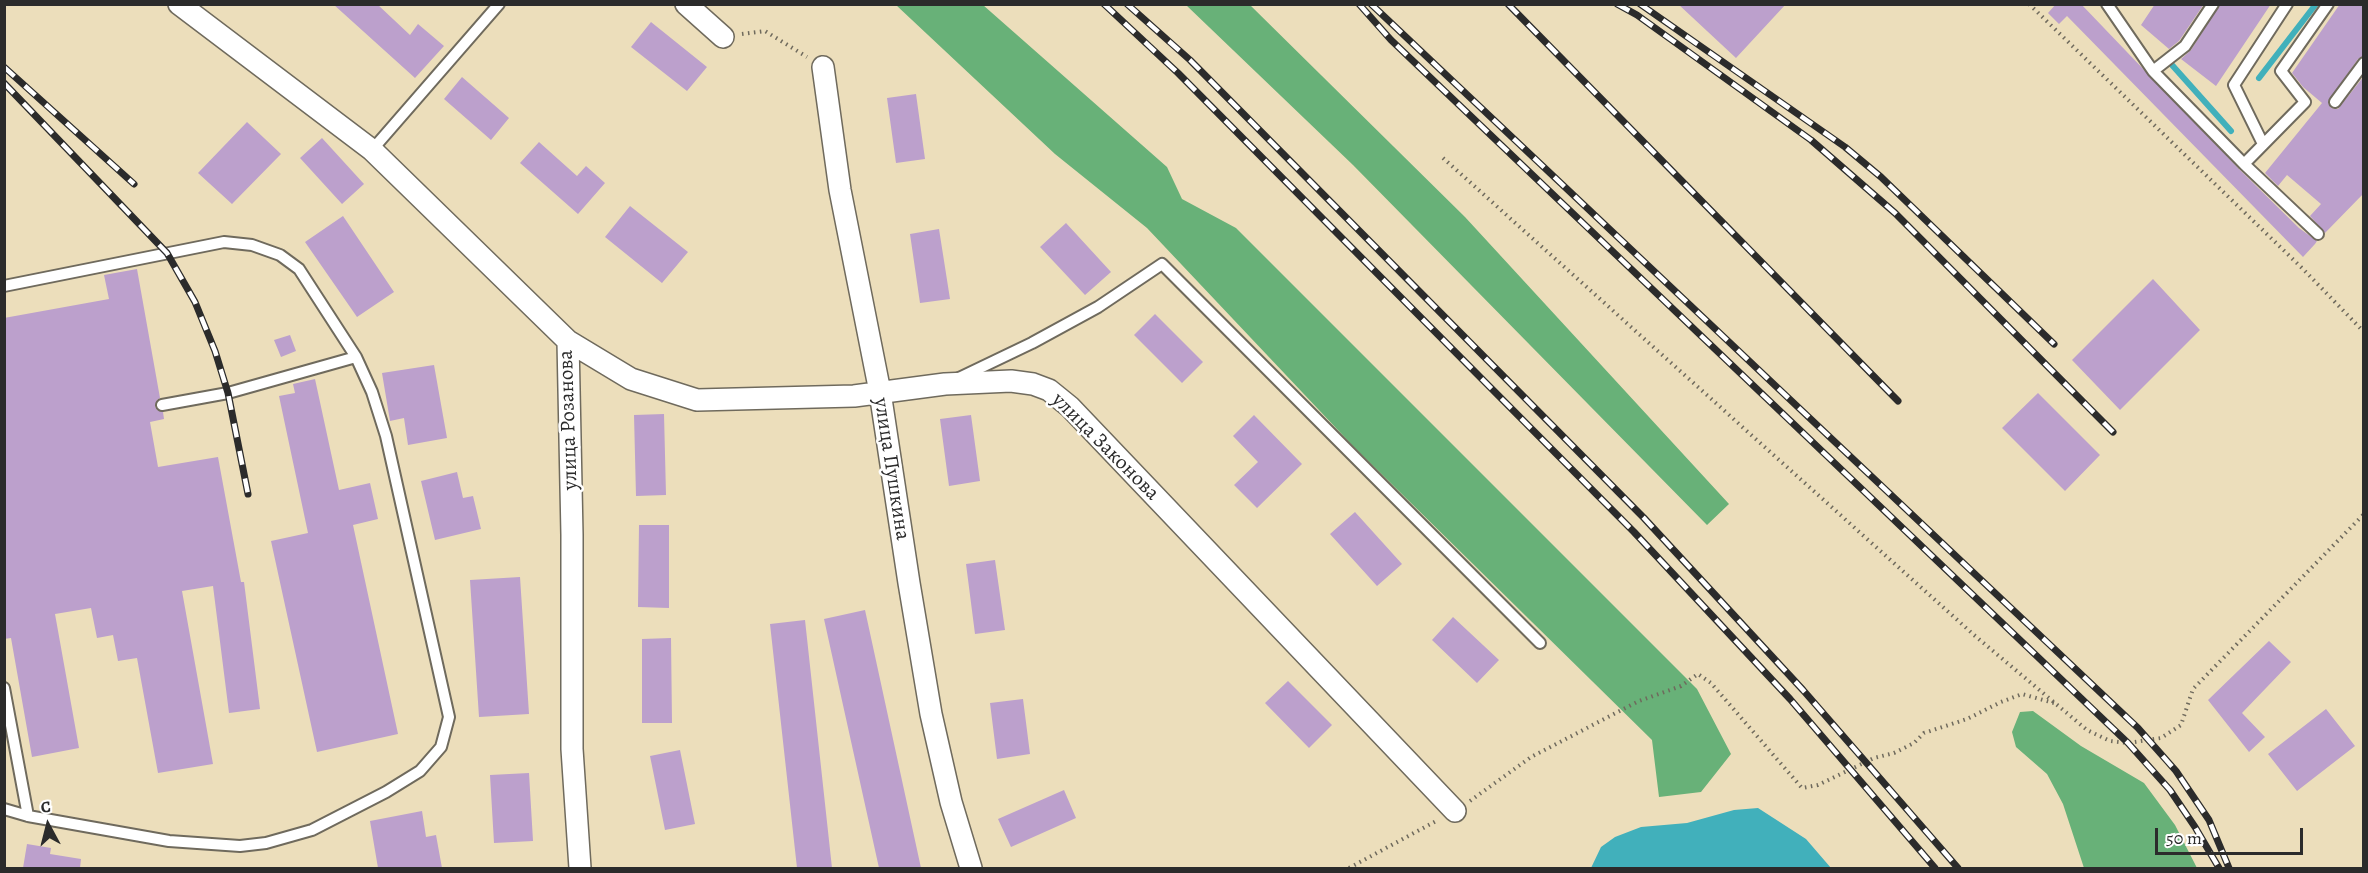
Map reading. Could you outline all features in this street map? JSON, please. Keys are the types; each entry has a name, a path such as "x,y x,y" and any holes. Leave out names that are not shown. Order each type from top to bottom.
{"street":[{"name":"улица Розанова","path":"179,4 372,150 568,341 572,535 572,749 580,868"},
{"path":"686,4 723,37"},
{"name":"улица Пушкина","path":"823,67 840,190 880,392 931,714 951,802 971,868"},
{"name":"улица Законова","path":"568,341 631,379 697,400 854,396 945,384 1011,381 1033,384 1049,390 1070,407 1455,811"}],"lane":[{"path":"372,150 499,4"},
{"path":"2107,4 2152,71 2244,164 2318,234"},
{"path":"2152,71 2185,46 2213,4"},
{"path":"2263,144 2234,85 2287,4"},
{"path":"2244,164 2305,102 2281,71 2328,4"},
{"path":"2335,102 2364,63"},
{"path":"4,286 224,242 252,245 280,255 299,269 356,357 372,392 386,436 449,717 441,747 420,771 386,792 312,830 266,843 240,846 169,841 28,816 4,809"},
{"path":"945,384 1032,343 1098,307 1162,264 1540,643"},
{"path":"162,405 228,393 356,357"},
{"path":"4,688 28,816"}],"path":[{"path":"2029,4 2364,332"},
{"path":"723,37 765,31 823,67"},
{"path":"1443,158 1974,634 2087,730 2110,741 2128,743 2161,738 2181,725 2193,689 2364,514"},
{"path":"1349,868 1455,811 1531,757 1639,701 1681,686 1698,674 1711,683 1802,788 1818,785 1874,758 1894,753 1914,743 1924,733 1967,719 2022,694 2055,703"}],"green space":[{"path":"896,5 983,5 1167,167 1182,199 1236,228 1697,689 1731,754 1701,792 1659,797 1652,740 1353,446 1147,228 1055,154"},
{"path":"1186,5 1250,5 1465,217 1729,504 1707,525 1353,165"},
{"path":"2033,711 2081,746 2144,783 2175,825 2197,868 2084,868 2063,804 2047,774 2016,747 2012,732 2020,712"}],"water":[{"path":"1758,808 1806,839 1831,868 1591,868 1601,847 1615,837 1641,827 1687,823 1734,810"}],"building":[{"path":"333,4 377,4 410,35 418,24 444,46 415,78"},
{"path":"1678,4 1786,4 1736,58"},
{"path":"2056,4 2081,4 2239,169 2299,228 2317,241 2303,257 2067,16 2059,24 2048,13"},
{"path":"2155,4 2204,4 2179,41 2169,49 2141,25"},
{"path":"2220,4 2271,4 2216,86 2181,59 2191,50"},
{"path":"2340,4 2364,4 2364,56 2358,59 2328,102 2331,108 2338,109 2364,76 2364,193 2325,233 2310,216 2321,204 2287,175 2278,186 2265,173 2322,103 2303,87 2292,73"},
{"path":"651,22 707,67 687,91 631,47"},
{"path":"462,77 509,118 491,140 444,99"},
{"path":"916,94 925,159 896,163 887,98"},
{"path":"247,122 281,154 232,204 198,173"},
{"path":"322,138 364,184 342,204 300,158"},
{"path":"539,142 577,176 586,166 605,183 578,214 520,163"},
{"path":"630,206 688,252 662,283 605,237"},
{"path":"343,216 394,292 357,317 305,242"},
{"path":"1066,223 1111,272 1085,295 1040,247"},
{"path":"939,229 950,299 920,303 910,234"},
{"path":"137,269 160,398 155,406 157,410 163,412 164,419 150,422 158,467 218,457 241,582 244,582 260,709 229,713 213,586 182,591 213,764 158,773 137,658 118,661 113,635 97,638 91,608 55,614 79,748 32,757 11,638 4,639 4,318 109,299 104,275"},
{"path":"2153,279 2200,330 2120,410 2072,360"},
{"path":"1155,314 1203,362 1182,383 1134,335"},
{"path":"290,335 296,351 281,357 274,340"},
{"path":"434,365 447,438 408,445 404,418 390,421 382,373"},
{"path":"315,379 339,490 370,483 378,519 353,525 398,734 317,752 271,541 308,533 279,396 295,393 293,384"},
{"path":"2038,393 2100,455 2065,491 2002,428"},
{"path":"664,414 666,495 636,496 634,415"},
{"path":"971,415 980,481 949,486 940,419"},
{"path":"1254,415 1302,464 1257,508 1234,485 1258,462 1233,436"},
{"path":"457,472 463,498 473,496 481,529 435,540 421,481"},
{"path":"1355,512 1402,564 1377,586 1330,534"},
{"path":"639,525 669,525 669,608 638,607"},
{"path":"995,560 1005,630 975,634 966,564"},
{"path":"520,577 529,714 479,717 470,580"},
{"path":"865,610 921,868 879,868 824,619"},
{"path":"1453,617 1499,660 1477,683 1432,640"},
{"path":"805,620 832,868 797,868 770,624"},
{"path":"671,638 672,723 642,723 642,639"},
{"path":"2269,641 2291,662 2242,713 2265,737 2249,752 2208,700"},
{"path":"1288,681 1332,725 1309,748 1265,703"},
{"path":"1023,699 1030,754 997,759 990,703"},
{"path":"2326,709 2355,746 2297,791 2268,754"},
{"path":"680,750 695,824 665,830 650,756"},
{"path":"529,773 533,841 494,843 490,775"},
{"path":"1064,790 1076,818 1011,847 998,819"},
{"path":"422,811 426,837 436,835 442,868 378,868 370,821"},
{"path":"27,844 51,848 50,854 81,859 80,868 23,868"}],"waterway":[{"path":"2259,78 2316,4"},
{"path":"2172,65 2231,131"}],"railway":[{"path":"1104,4 1178,73 1634,532 1790,699 1935,868"},
{"path":"1127,4 1190,60 1644,518 1803,690 1958,868"},
{"path":"1359,4 1391,40 2128,743 2170,790 2219,868"},
{"path":"1371,4 2138,728 2176,771 2209,820 2229,868"},
{"path":"1508,4 1898,401"},
{"path":"1617,4 1637,15 1811,140 1895,213 2113,432"},
{"path":"1640,4 1845,147 1881,177 2054,344"},
{"path":"4,67 134,184"},
{"path":"4,83 167,253 195,302 215,351 228,393 248,494"}]}
